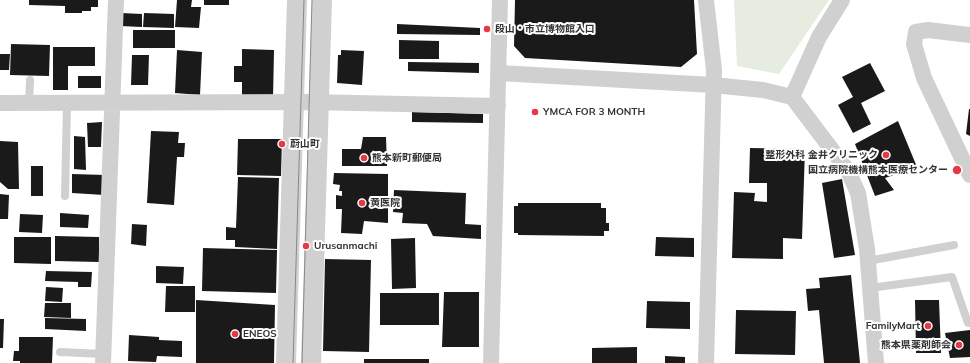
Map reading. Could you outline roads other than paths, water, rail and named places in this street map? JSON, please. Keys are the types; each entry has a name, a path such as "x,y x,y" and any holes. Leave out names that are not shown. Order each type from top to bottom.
{"street":[{"path":"103,358 116,0"},
{"path":"286,363 297,0"},
{"path":"311,363 322,0"},
{"path":"490,363 500,0"},
{"path":"706,0 714,70 706,363"},
{"path":"792,97 819,37 831,14 842,0"},
{"path":"970,35 928,30 916,32 914,44 924,78 970,175"},
{"path":"499,73 713,85 762,90 792,97 848,171 858,193 868,261 876,363"},
{"path":"0,103 112,104 319,102 498,106"}],"lane":[{"path":"29,104 30,80"},
{"path":"65,196 66,104"},
{"path":"868,261 954,245"},
{"path":"870,288 952,277 968,323 970,323"},
{"path":"60,352 103,358"}],"tram line":[{"path":"293,363 304,0"},
{"path":"302,363 312,0"}],"place":[{"name":"段山・市立博物館入口","path":"487,29"},
{"name":"YMCA FOR 3 MONTH","path":"535,112"},
{"name":"蔚山町","path":"282,144"},
{"name":"整形外科 金井クリニック","path":"886,155"},
{"name":"熊本新町郵便局","path":"364,158"},
{"name":"国立病院機構熊本医療センター","path":"957,170"},
{"name":"黄医院","path":"362,203"},
{"name":"Urusanmachi","path":"306,246"},
{"name":"FamilyMart","path":"928,326"},
{"name":"ENEOS","path":"235,334"},
{"name":"熊本県薬剤師会","path":"959,345"}]}
